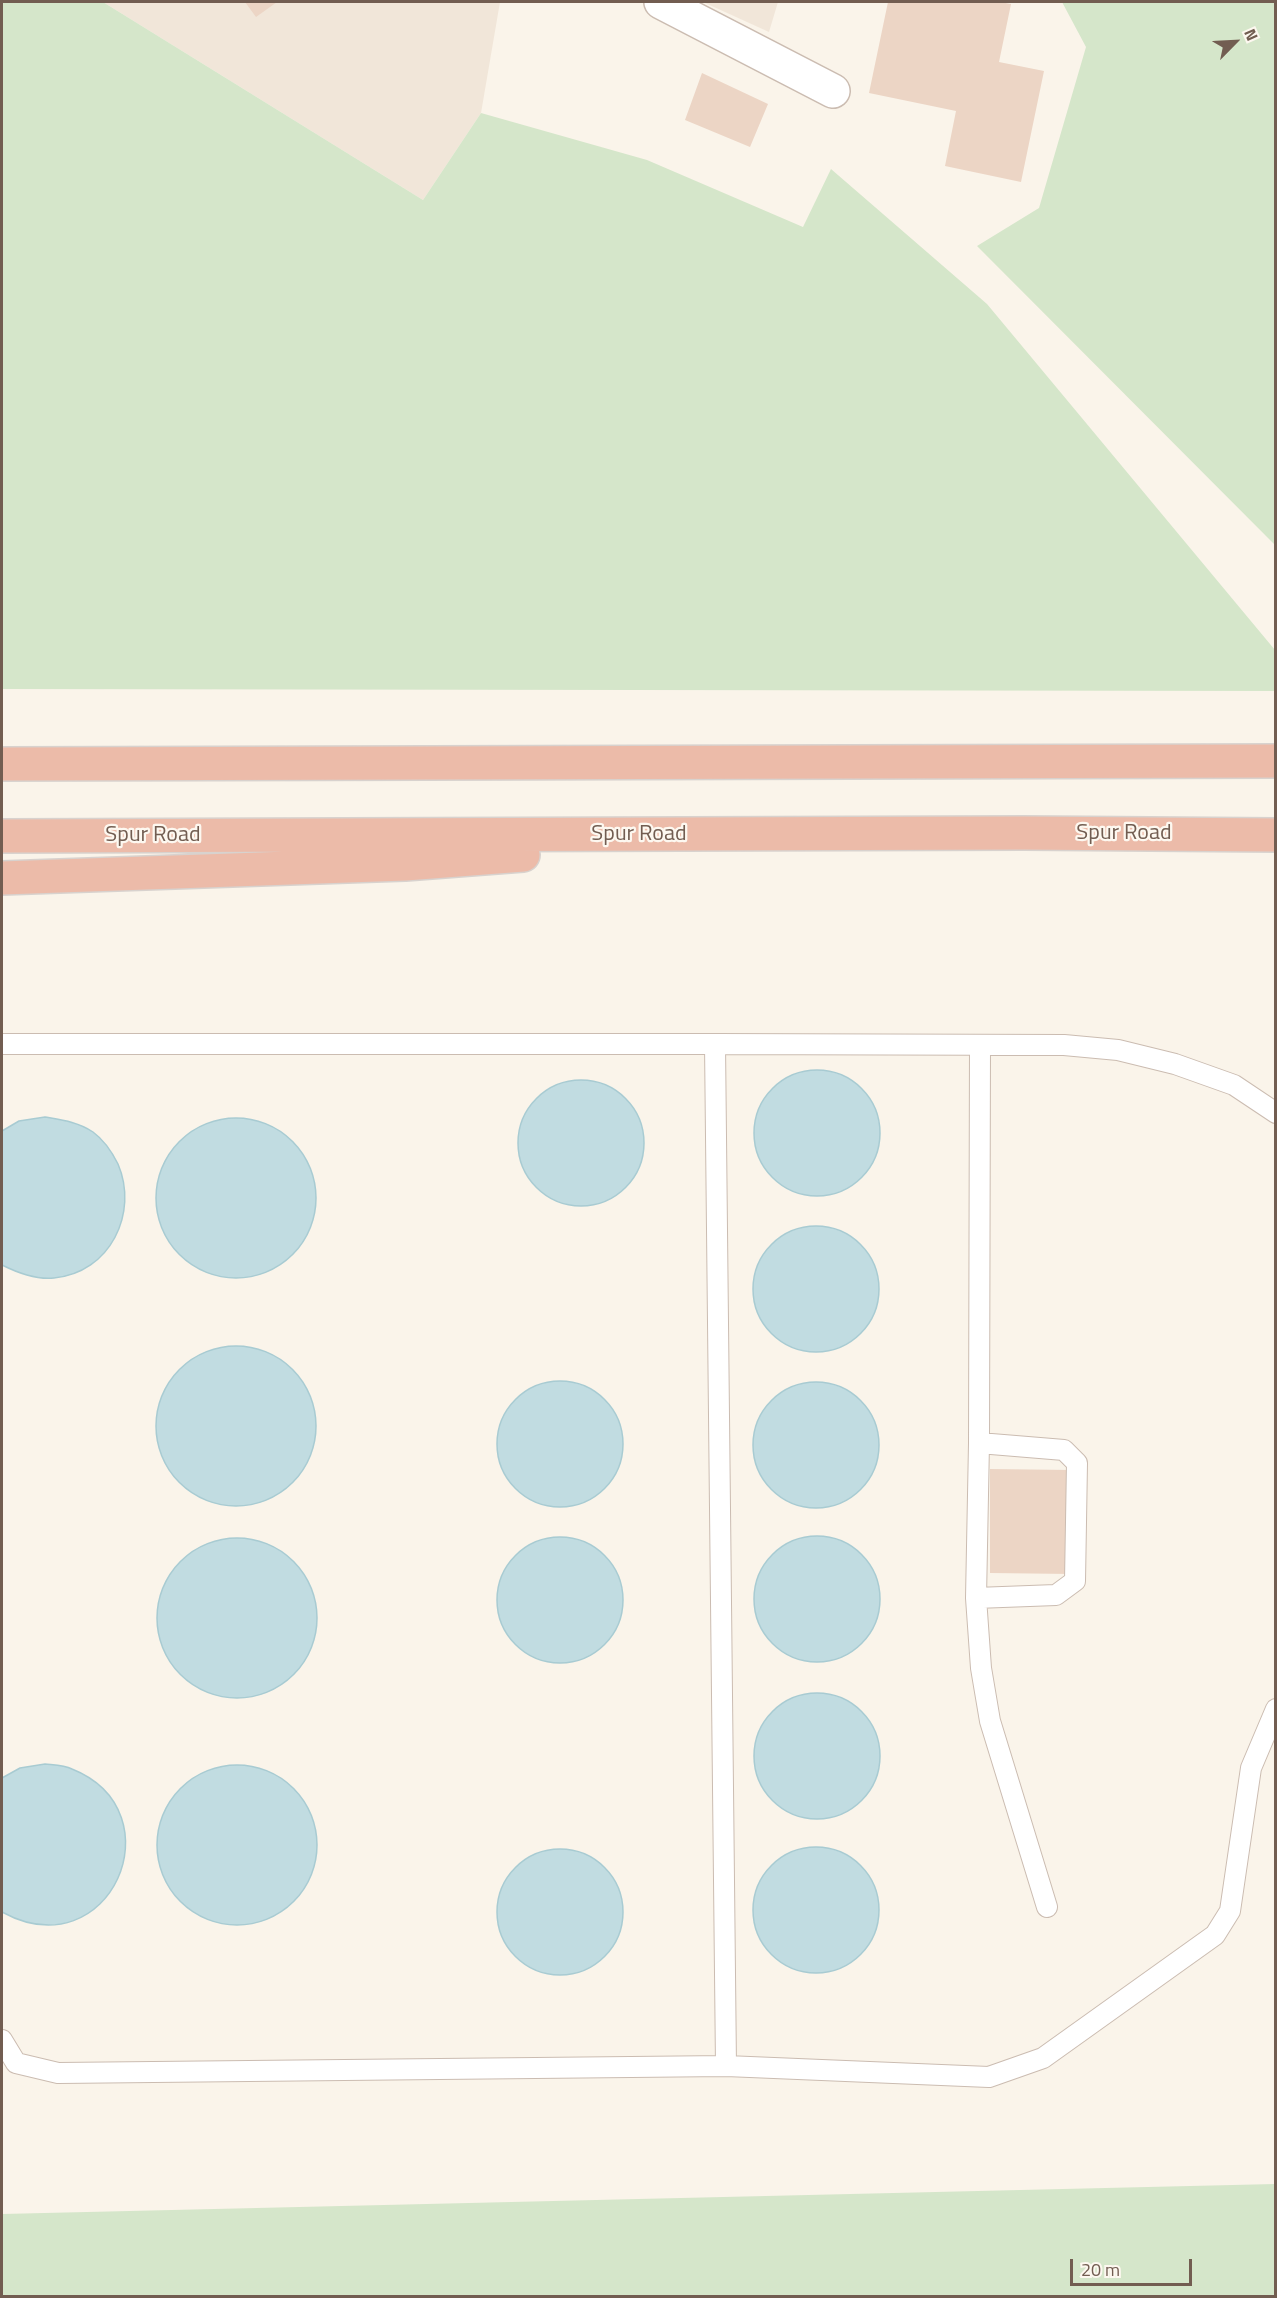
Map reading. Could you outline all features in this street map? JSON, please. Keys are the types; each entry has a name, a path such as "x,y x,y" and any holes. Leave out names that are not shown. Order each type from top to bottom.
{"highway":[{"path":"2,764 1275,761"},
{"name":"Spur Road","path":"2,836 1024,833 1275,835"},
{"path":"2,878 405,864 791,834"}],"street":[{"path":"662,2 833,91"}],"lane":[{"path":"2,1044 1064,1045 1119,1050 1175,1064 1234,1084 1275,1113"},
{"path":"715,1044 726,2066"},
{"path":"980,1045 979,1443 976,1598 981,1668 990,1721 1047,1907"},
{"path":"976,1598 1056,1595 1075,1581 1077,1463 1064,1450 979,1443"},
{"path":"2,2040 16,2063 58,2073 726,2066 989,2077 1043,2058 1215,1935 1230,1911 1251,1768 1275,1709"}],"shaded area":[{"path":"103,2 500,2 481,113 423,200"},
{"path":"703,2 778,2 769,32"}],"green space":[{"path":"2,2 103,2 423,200 481,113 647,160 803,227 831,169 987,304 1275,650 1275,691 2,689"},
{"path":"1062,2 1275,2 1275,545 977,246 1039,208 1086,47"},
{"path":"1275,2184 1275,2296 2,2296 2,2214"}],"water":[{"path":"817,1070 841,1074 862,1088 876,1109 880,1133 876,1157 862,1178 841,1192 817,1196 793,1192 772,1178 758,1157 754,1133 758,1109 772,1088 793,1074"},
{"path":"581,1080 605,1084 626,1098 640,1119 644,1143 640,1167 626,1188 605,1202 581,1206 557,1202 536,1188 522,1167 518,1143 522,1119 536,1098 557,1084"},
{"path":"45,1117 70,1122 93,1132 101,1139 118,1164 124,1183 125,1202 122,1220 115,1238 104,1253 91,1265 74,1274 54,1278 27,1275 2,1265 2,1131 19,1121"},
{"path":"236,1118 267,1124 293,1141 310,1167 316,1198 310,1229 293,1255 267,1272 236,1278 205,1272 179,1255 162,1229 156,1198 162,1167 179,1141 205,1124"},
{"path":"816,1226 840,1230 861,1244 875,1265 879,1289 875,1313 861,1334 840,1348 816,1352 792,1348 771,1334 757,1313 753,1289 757,1265 771,1244 792,1230"},
{"path":"236,1346 267,1352 293,1369 310,1395 316,1426 310,1457 293,1483 267,1500 236,1506 205,1500 179,1483 162,1457 156,1426 162,1395 179,1369 205,1352"},
{"path":"560,1381 584,1385 605,1399 619,1420 623,1444 619,1468 605,1489 584,1503 560,1507 536,1503 515,1489 501,1468 497,1444 501,1420 515,1399 536,1385"},
{"path":"816,1382 840,1386 861,1400 875,1421 879,1445 875,1469 861,1490 840,1504 816,1508 792,1504 771,1490 757,1469 753,1445 757,1421 771,1400 792,1386"},
{"path":"817,1536 841,1540 862,1554 876,1575 880,1599 876,1623 862,1644 841,1658 817,1662 793,1658 772,1644 758,1623 754,1599 758,1575 772,1554 793,1540"},
{"path":"560,1537 584,1541 605,1555 619,1576 623,1600 619,1624 605,1645 584,1659 560,1663 536,1659 515,1645 501,1624 497,1600 501,1576 515,1555 536,1541"},
{"path":"237,1538 253,1539 268,1544 294,1561 311,1587 316,1602 316,1634 311,1649 294,1675 268,1692 253,1697 237,1698 221,1697 206,1692 180,1675 163,1649 158,1634 157,1618 158,1602 163,1587 180,1561 206,1544 221,1539"},
{"path":"817,1693 841,1697 862,1711 876,1732 880,1756 876,1780 862,1801 841,1815 817,1819 793,1815 772,1801 758,1780 754,1756 758,1732 772,1711 793,1697"},
{"path":"45,1764 72,1769 104,1790 121,1818 125,1849 118,1879 100,1904 74,1921 40,1925 2,1912 2,1778 20,1768"},
{"path":"237,1765 268,1771 294,1788 311,1814 317,1845 311,1876 294,1902 268,1919 237,1925 206,1919 180,1902 163,1876 157,1845 163,1814 180,1788 206,1771"},
{"path":"816,1847 840,1851 861,1865 875,1886 879,1910 875,1934 861,1955 840,1969 816,1973 792,1969 771,1955 757,1934 753,1910 757,1886 771,1865 792,1851"},
{"path":"560,1849 584,1853 605,1867 619,1888 623,1912 619,1936 605,1957 584,1971 560,1975 536,1971 515,1957 501,1936 497,1912 501,1888 515,1867 536,1853"}],"building":[{"path":"245,2 277,2 256,17"},
{"path":"888,2 1000,2 1011,4 999,62 1044,71 1021,182 945,166 956,111 869,93"},
{"path":"702,73 768,104 750,147 685,120"},
{"path":"990,1469 1072,1470 1071,1574 990,1573"}]}
